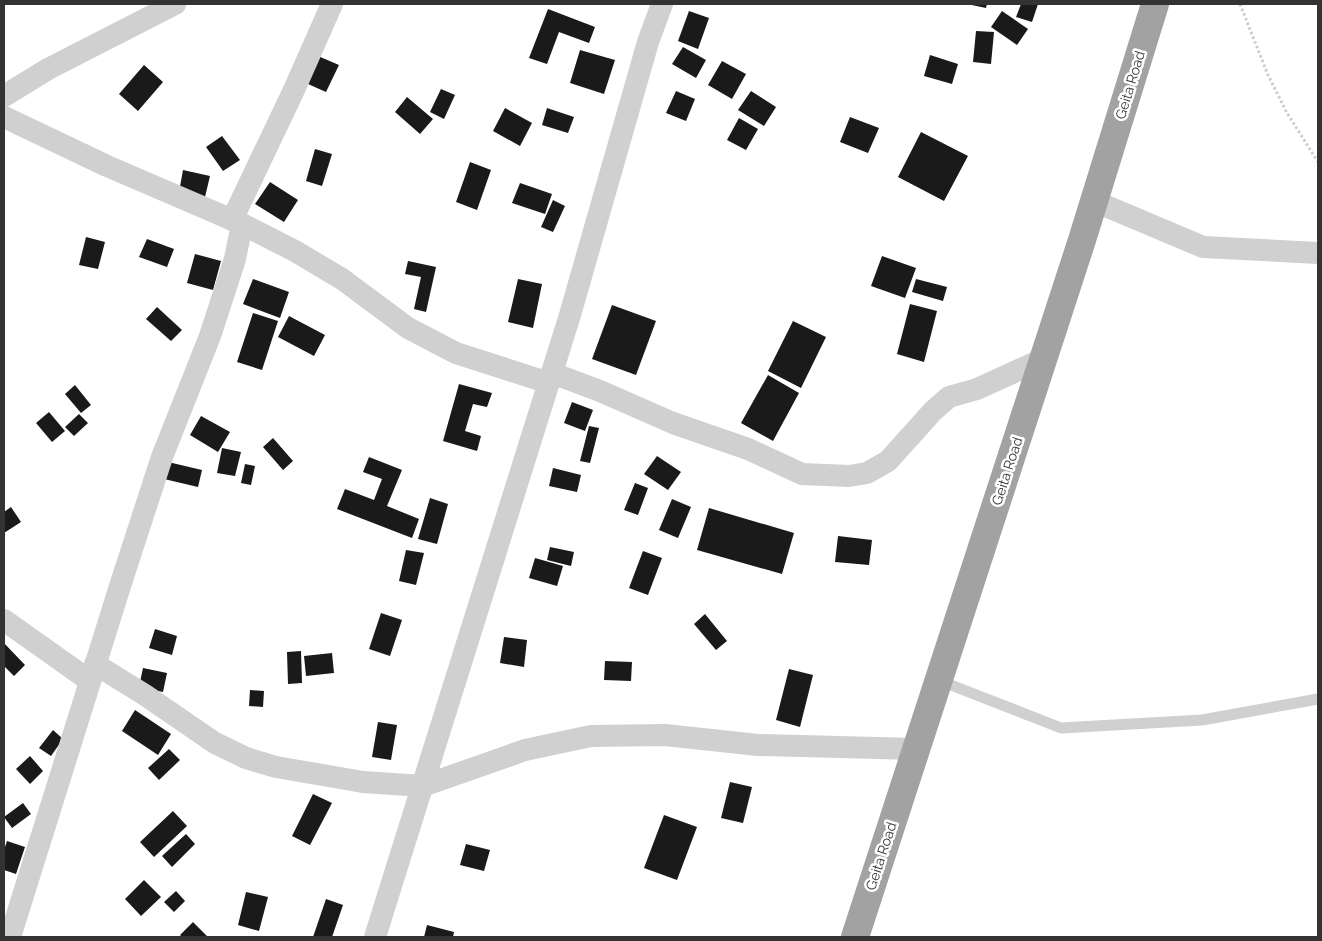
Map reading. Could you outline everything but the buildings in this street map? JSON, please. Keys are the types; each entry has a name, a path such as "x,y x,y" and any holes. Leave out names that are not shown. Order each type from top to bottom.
{"highway":[{"name":"Geita Road","path":"855,937 1094,201 1155,4"}],"street":[{"path":"4,96 48,69 175,4"},
{"path":"10,937 92,672 162,458 210,336 235,259 237,222 272,137 332,4"},
{"path":"375,937 551,378 648,42 662,4"},
{"path":"4,117 80,154 237,222 295,251 342,279 408,328 456,354 600,390 673,423 748,449 802,474 849,476 867,473 888,461 933,411 950,397 976,389 1043,359"},
{"path":"1094,201 1203,247 1318,253"},
{"path":"4,620 92,672 145,695 215,743 246,758 276,767 363,782 423,786 525,750 591,736 665,735 758,745 916,749"}],"lane":[{"path":"938,680 1061,728 1202,720 1318,699"}],"path":[{"path":"1240,4 1268,75 1287,113 1318,162"}]}
